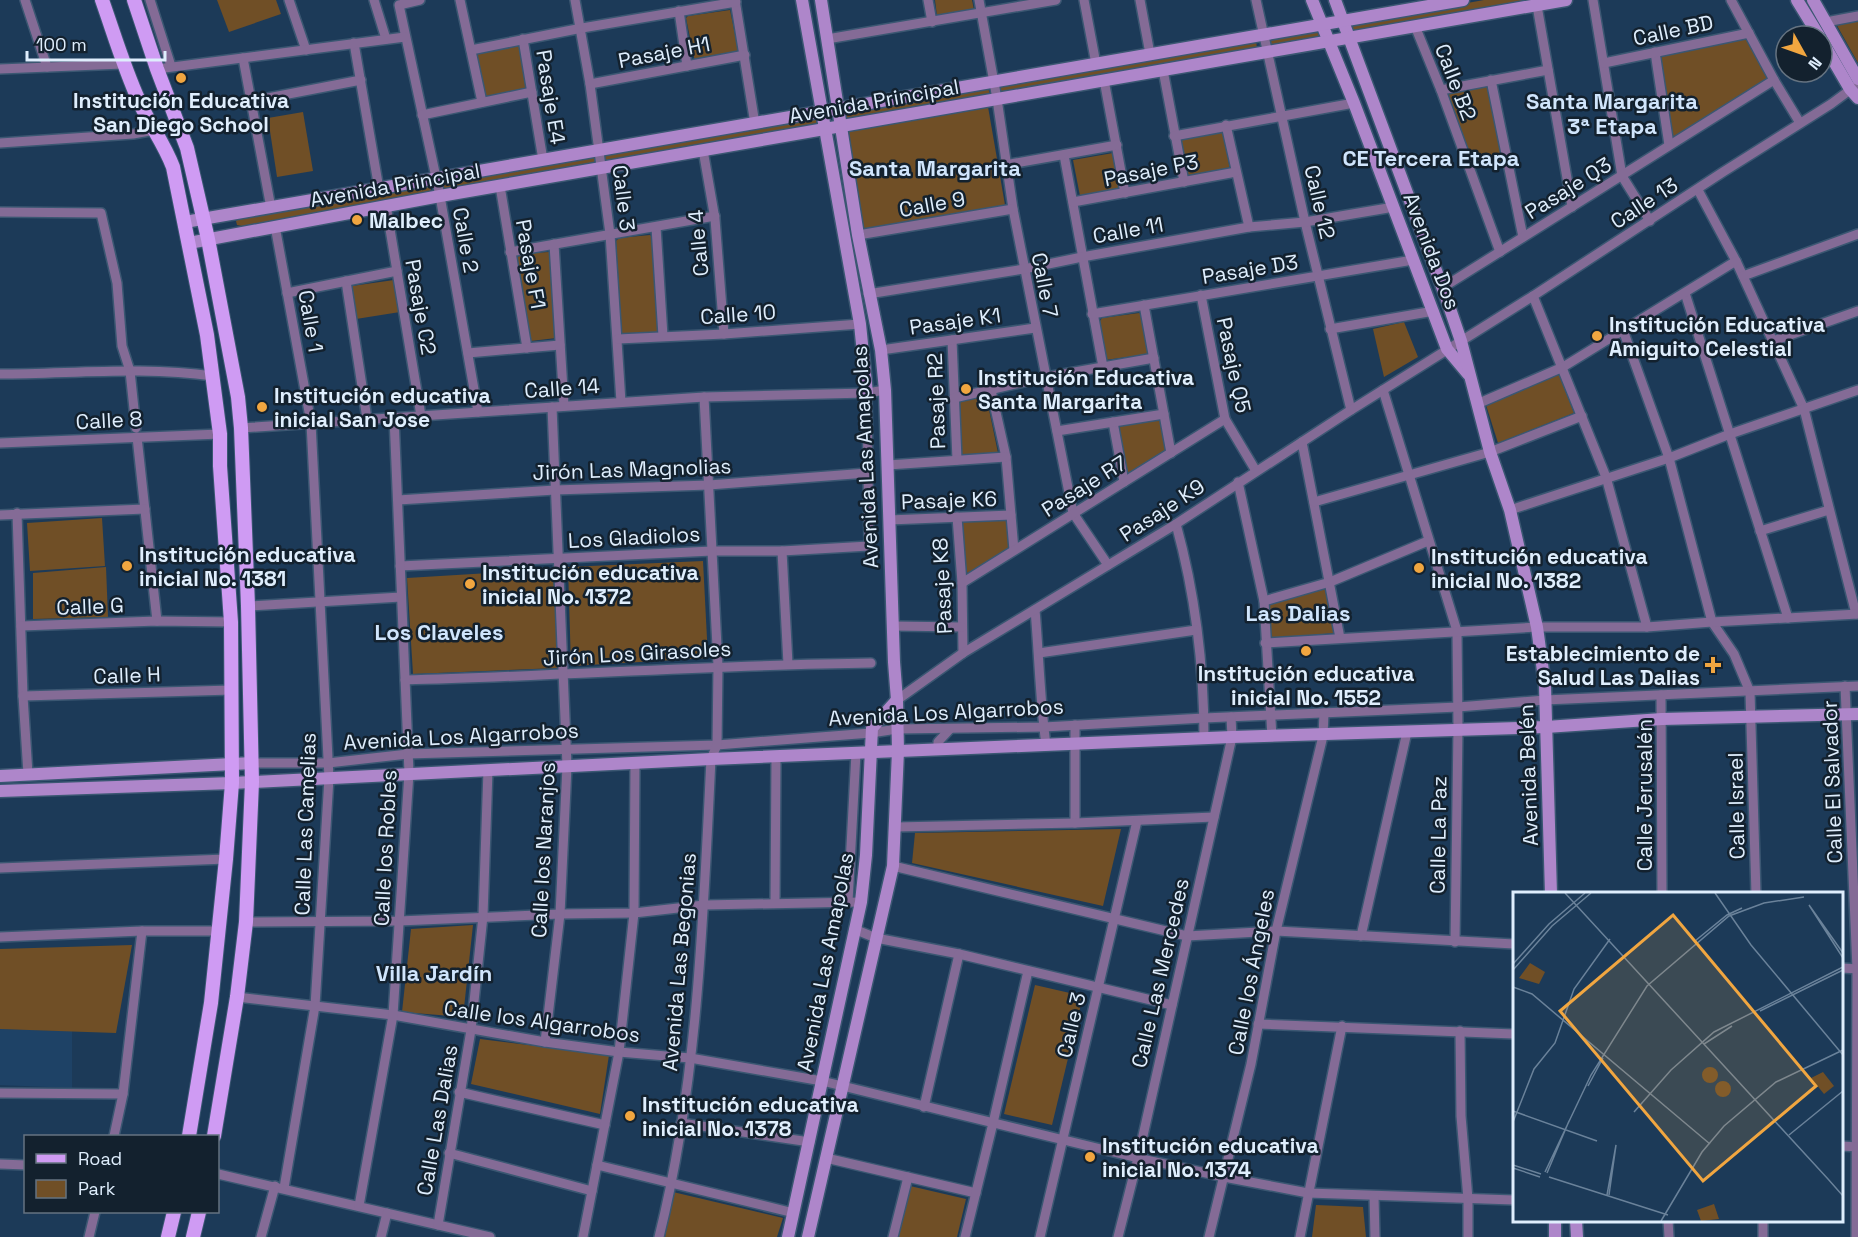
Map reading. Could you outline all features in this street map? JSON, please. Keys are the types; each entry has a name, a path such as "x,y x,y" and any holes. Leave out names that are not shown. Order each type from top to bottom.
{"main road":[{"path":"102,0 123,64 173,167 207,334 220,434 220,466 231,622 232,783 220,931 211,1003 189,1135"},
{"path":"134,0 187,148 204,218 238,397 241,428 252,782 246,922 237,997 214,1135"},
{"path":"168,1237 174,1213"},
{"path":"193,1237 199,1213"}],"street":[{"path":"25,0 47,67"},
{"path":"150,0 171,66"},
{"path":"289,0 306,50"},
{"path":"374,0 386,39"},
{"name":"Calle 2","path":"420,0 399,4 440,196 478,412"},
{"path":"460,0 482,102"},
{"name":"Calle 3","path":"575,0 582,28 610,234 621,402"},
{"name":"Avenida Las Amapolas","path":"802,0 860,324 867,393"},
{"name":"Avenida Las Amapolas","path":"808,1237 893,866 898,751 885,390 881,350 868,294 821,0"},
{"path":"928,0 932,21"},
{"name":"Calle 7","path":"979,0 997,99 1012,209 1073,513 1108,565"},
{"path":"827,39 1056,0"},
{"path":"1084,0 1096,64"},
{"path":"1140,0 1150,54"},
{"name":"Calle 12","path":"1256,0 1330,330 1351,410"},
{"name":"Avenida Dos","path":"1312,0 1354,103 1447,350"},
{"name":"Avenida Dos","path":"1335,0 1461,341"},
{"name":"Avenida Principal","path":"185,222 1463,0"},
{"name":"Avenida Principal","path":"189,243 440,196 1349,38 1536,3 1566,0"},
{"path":"1593,0 1622,176 1650,221"},
{"path":"1731,0 1774,80"},
{"path":"1797,0 1812,24"},
{"path":"1813,0 1826,22 1856,88"},
{"path":"471,50 735,1 755,124"},
{"path":"1536,3 1572,207"},
{"path":"679,11 687,66"},
{"path":"1826,22 1858,16"},
{"name":"Calle B2","path":"1415,26 1500,252"},
{"name":"Calle BD","path":"1604,63 1749,33"},
{"path":"157,69 405,37"},
{"name":"Pasaje E4","path":"523,39 543,160"},
{"path":"354,43 379,189"},
{"path":"1655,52 1669,145"},
{"name":"Pasaje H1","path":"590,84 745,55"},
{"path":"243,58 271,208"},
{"path":"1834,58 1856,88"},
{"path":"0,69 123,64"},
{"path":"1163,70 1184,182"},
{"path":"1440,90 1548,70"},
{"path":"252,101 361,80"},
{"path":"1104,80 1125,193"},
{"path":"1491,80 1523,237"},
{"name":"Pasaje Q3","path":"1442,288 1774,80"},
{"path":"1776,84 1800,123"},
{"name":"Calle 13","path":"1447,350 1856,88"},
{"path":"422,115 532,92"},
{"path":"1174,135 1354,103"},
{"path":"1226,125 1249,227"},
{"path":"0,142 133,134 155,130"},
{"path":"1005,165 1117,145"},
{"name":"Calle 4","path":"704,150 715,216 724,334"},
{"path":"1064,155 1103,367"},
{"name":"Pasaje P3","path":"1073,202 1236,172"},
{"name":"Pasaje F1","path":"500,186 527,348"},
{"path":"1266,643 1537,627 1647,627 1857,614 1804,409 1736,261 1698,190"},
{"name":"Pasaje C2","path":"386,206 421,416"},
{"name":"Calle 11","path":"868,294 1024,269 1249,227 1305,222 1394,207"},
{"name":"Calle 9","path":"858,235 1012,209"},
{"path":"0,212 101,213 117,283 122,346 130,371 157,621"},
{"path":"510,252 715,216"},
{"name":"Calle 1","path":"275,226 311,423"},
{"path":"656,227 663,336"},
{"path":"1743,276 1858,234"},
{"path":"554,244 564,406"},
{"name":"Pasaje D3","path":"1092,314 1413,260"},
{"path":"1477,404 1563,367 1736,261"},
{"path":"287,293 397,271"},
{"path":"346,281 367,419"},
{"path":"1685,293 1788,618"},
{"name":"Pasaje Q5","path":"1201,295 1225,419 1256,471"},
{"path":"1533,296 1605,477 1647,627"},
{"path":"1144,305 1171,453"},
{"path":"1330,330 1434,311"},
{"path":"1773,341 1858,311"},
{"name":"Calle 10","path":"618,339 860,324"},
{"name":"Pasaje K1","path":"881,350 1035,328"},
{"name":"Calle Israel","path":"1623,330 1669,458 1712,622 1734,654 1750,692 1756,892"},
{"name":"Pasaje R2","path":"952,340 957,460"},
{"name":"Avenida Belén","path":"1461,341 1490,452 1510,510 1537,627 1545,700 1551,892"},
{"path":"468,353 560,345"},
{"name":"Avenida Belén","path":"1447,350 1470,376"},
{"name":"Pasaje K9","path":"897,700 963,653 1176,524 1238,482 1447,350"},
{"path":"954,398 1046,377 1154,358"},
{"path":"0,374 130,371 189,372 213,376"},
{"name":"Calle 14","path":"241,428 704,397 867,393 885,390"},
{"path":"991,390 1006,457 1014,550"},
{"name":"Calle La Paz","path":"1383,390 1457,632 1455,942"},
{"path":"1510,510 1605,477 1669,458 1730,434 1858,390"},
{"path":"867,393 867,473"},
{"path":"704,397 718,666 717,745 711,759"},
{"name":"Calle los Naranjos","path":"545,1042 560,914 567,766 552,407"},
{"path":"1057,431 1164,414"},
{"path":"1314,502 1490,452 1582,416"},
{"name":"Calle los Robles","path":"359,1206 393,1015 409,773 394,417"},
{"name":"Pasaje R7","path":"962,583 1225,419"},
{"path":"1113,422 1124,482"},
{"name":"Calle Las Camelias","path":"261,1237 280,1187 315,1006 329,778 311,423"},
{"name":"Calle 8","path":"0,444 137,432 220,434"},
{"path":"1302,442 1340,638"},
{"path":"888,465 1006,457"},
{"name":"Jirón Las Magnolias","path":"398,500 555,490 710,485 867,473"},
{"name":"Los Gladiolos","path":"400,566 869,546 867,473"},
{"path":"1238,482 1264,601 1272,737"},
{"path":"0,515 145,509"},
{"path":"1760,531 1829,510"},
{"path":"17,513 28,774"},
{"name":"Pasaje K6","path":"889,520 1011,515"},
{"name":"Pasaje K8","path":"957,517 962,583 963,653"},
{"path":"1176,524 1186,560 1196,630 1204,739"},
{"path":"1264,601 1330,582 1428,541"},
{"path":"782,550 788,664"},
{"path":"248,606 401,597"},
{"path":"1035,610 1046,745"},
{"name":"Calle G","path":"21,626 157,621 231,622"},
{"path":"893,626 963,627"},
{"path":"1039,653 1196,630"},
{"name":"Jirón Los Girasoles","path":"405,680 563,675 718,666 871,663"},
{"name":"Calle El Salvador","path":"1845,686 1853,714 1858,969 1856,1237"},
{"name":"Avenida Los Algarrobos","path":"0,776 252,763 328,763 408,754 717,745 897,729 1044,727 1858,686"},
{"name":"Calle H","path":"23,696 232,690"},
{"name":"Calle Jerusalén","path":"1661,695 1662,892"},
{"name":"Avenida Las Amapolas","path":"788,1237 810,1142 854,929 855,902 867,855 872,728 897,700"},
{"name":"Calle los Ángeles","path":"1209,1237 1251,1064 1276,931 1323,736 1324,713"},
{"name":"Avenida Los Algarrobos","path":"0,791 232,783 636,762 776,758 1232,737 1323,736 1546,727 1662,719 1853,714"},
{"name":"Calle Las Mercedes","path":"1118,1237 1138,1158 1232,737 1231,717"},
{"path":"1075,725 1075,823"},
{"path":"938,750 938,742 950,729"},
{"path":"1361,936 1407,732"},
{"path":"246,922 399,921 483,916 634,913 704,905 855,902 856,753"},
{"path":"775,903 776,758"},
{"name":"Avenida Las Begonias","path":"659,1237 672,1184 690,1058 704,905 711,759"},
{"path":"583,1237 619,1052 634,913 636,762"},
{"name":"Calle Las Dalias","path":"438,1225 471,1030 483,916 488,770"},
{"path":"896,827 1214,817"},
{"name":"Calle 3","path":"1040,1237 1137,820"},
{"path":"0,868 226,859"},
{"path":"893,866 1187,936 1276,931 1513,944"},
{"path":"854,929 876,938 959,954 1172,1005"},
{"path":"0,937 220,931"},
{"path":"114,1135 123,1094 142,932"},
{"path":"924,1107 959,954"},
{"path":"1843,968 1858,969"},
{"path":"965,1237 1028,971"},
{"name":"Calle los Algarrobos","path":"237,997 393,1015 545,1042 619,1052 690,1058 822,1081 1138,1158 1308,1193 1513,1200"},
{"path":"1258,1024 1513,1034"},
{"path":"1300,1237 1342,1026"},
{"path":"1460,1031 1461,1116 1468,1199 1468,1237"},
{"path":"459,1092 605,1125"},
{"path":"0,1093 123,1094"},
{"path":"681,1123 810,1142"},
{"path":"1843,1146 1858,1147"},
{"path":"449,1153 592,1191"},
{"path":"826,1158 976,1193"},
{"path":"0,1164 24,1165"},
{"path":"597,1165 794,1213"},
{"path":"219,1174 490,1237"},
{"path":"893,1237 908,1177"},
{"path":"1374,1196 1375,1237"},
{"path":"88,1237 95,1213"},
{"path":"381,1237 387,1213"},
{"path":"1555,1237 1556,1222"},
{"path":"1576,1222 1577,1237"},
{"path":"1668,1222 1669,1237"}],"shaded area":[{"path":"0,1029 72,1031 72,1088 0,1085"}],"green space":[{"path":"217,0 276,0 281,14 229,32"},
{"path":"935,0 972,0 974,10 937,16"},
{"path":"1484,0 1526,0 1354,33 1350,26 1355,23"},
{"path":"730,10 739,54 695,62 686,18"},
{"path":"1858,19 1858,63 1835,22"},
{"path":"1317,30 1321,37 1272,47 1269,45 1268,40"},
{"path":"1749,39 1770,77 1672,139 1657,54"},
{"path":"1256,41 1257,48 1253,50 1000,93 998,87"},
{"path":"521,44 528,89 486,98 477,54"},
{"path":"1490,83 1505,163 1469,160 1443,91"},
{"path":"988,88 990,94 848,120 845,114 848,112"},
{"path":"987,101 1005,205 864,229 848,127"},
{"path":"303,112 313,171 277,177 268,118"},
{"path":"816,118 817,125 607,163 604,161 605,155"},
{"path":"1224,131 1230,171 1188,178 1181,137"},
{"path":"1113,153 1120,188 1080,196 1073,160"},
{"path":"594,157 595,164 444,190 443,182"},
{"path":"429,185 431,190 427,194 242,226 237,225 236,221 239,218"},
{"path":"650,235 653,238 658,334 622,335 616,241 619,238"},
{"path":"549,252 556,338 531,341 516,257"},
{"path":"394,280 400,312 356,319 352,286"},
{"path":"1139,313 1143,316 1150,354 1105,360 1100,321 1102,318"},
{"path":"1404,322 1418,357 1384,377 1373,329"},
{"path":"1559,374 1574,413 1498,443 1486,405"},
{"path":"986,395 998,453 959,456 958,400"},
{"path":"1159,419 1162,421 1167,451 1126,474 1118,426"},
{"path":"102,518 105,566 30,571 27,523"},
{"path":"1007,520 1010,550 966,572 962,523 964,521"},
{"path":"703,561 708,658 571,666 568,567"},
{"path":"106,567 108,617 33,619 33,573"},
{"path":"553,569 558,668 413,674 407,578"},
{"path":"1325,588 1334,633 1271,639 1269,603"},
{"path":"1121,829 1103,906 912,863 915,833"},
{"path":"473,925 463,1017 402,1012 411,929"},
{"path":"132,945 116,1033 0,1029 0,949"},
{"path":"1035,985 1083,996 1052,1125 1004,1114"},
{"path":"480,1039 609,1055 600,1114 471,1084"},
{"path":"910,1186 966,1199 957,1237 898,1237"},
{"path":"673,1192 783,1218 777,1237 665,1237"},
{"path":"1316,1205 1363,1207 1366,1237 1312,1237"}],"place":[{"name":"Institución Educativa San Diego School","path":"181,78"},
{"name":"Malbec","path":"357,220"},
{"name":"Institución Educativa Amiguito Celestial","path":"1597,336"},
{"name":"Institución Educativa Santa Margarita","path":"966,389"},
{"name":"Institución educativa inicial San Jose","path":"262,407"},
{"name":"Institución educativa inicial No. 1381","path":"127,566"},
{"name":"Institución educativa inicial No. 1382","path":"1419,568"},
{"name":"Institución educativa inicial No. 1372","path":"470,584"},
{"name":"Institución educativa inicial No. 1552","path":"1306,651"},
{"name":"Establecimiento de Salud Las Dalias","path":"1713,665"},
{"name":"Institución educativa inicial No. 1378","path":"630,1116"},
{"name":"Institución educativa inicial No. 1374","path":"1090,1157"}],"district":[{"name":"Santa Margarita 3ª Etapa","path":"1612,114"},
{"name":"CE Tercera Etapa","path":"1431,158"},
{"name":"Santa Margarita","path":"935,168"},
{"name":"Las Dalias","path":"1298,613"},
{"name":"Los Claveles","path":"439,632"},
{"name":"Villa Jardín","path":"434,973"}]}
